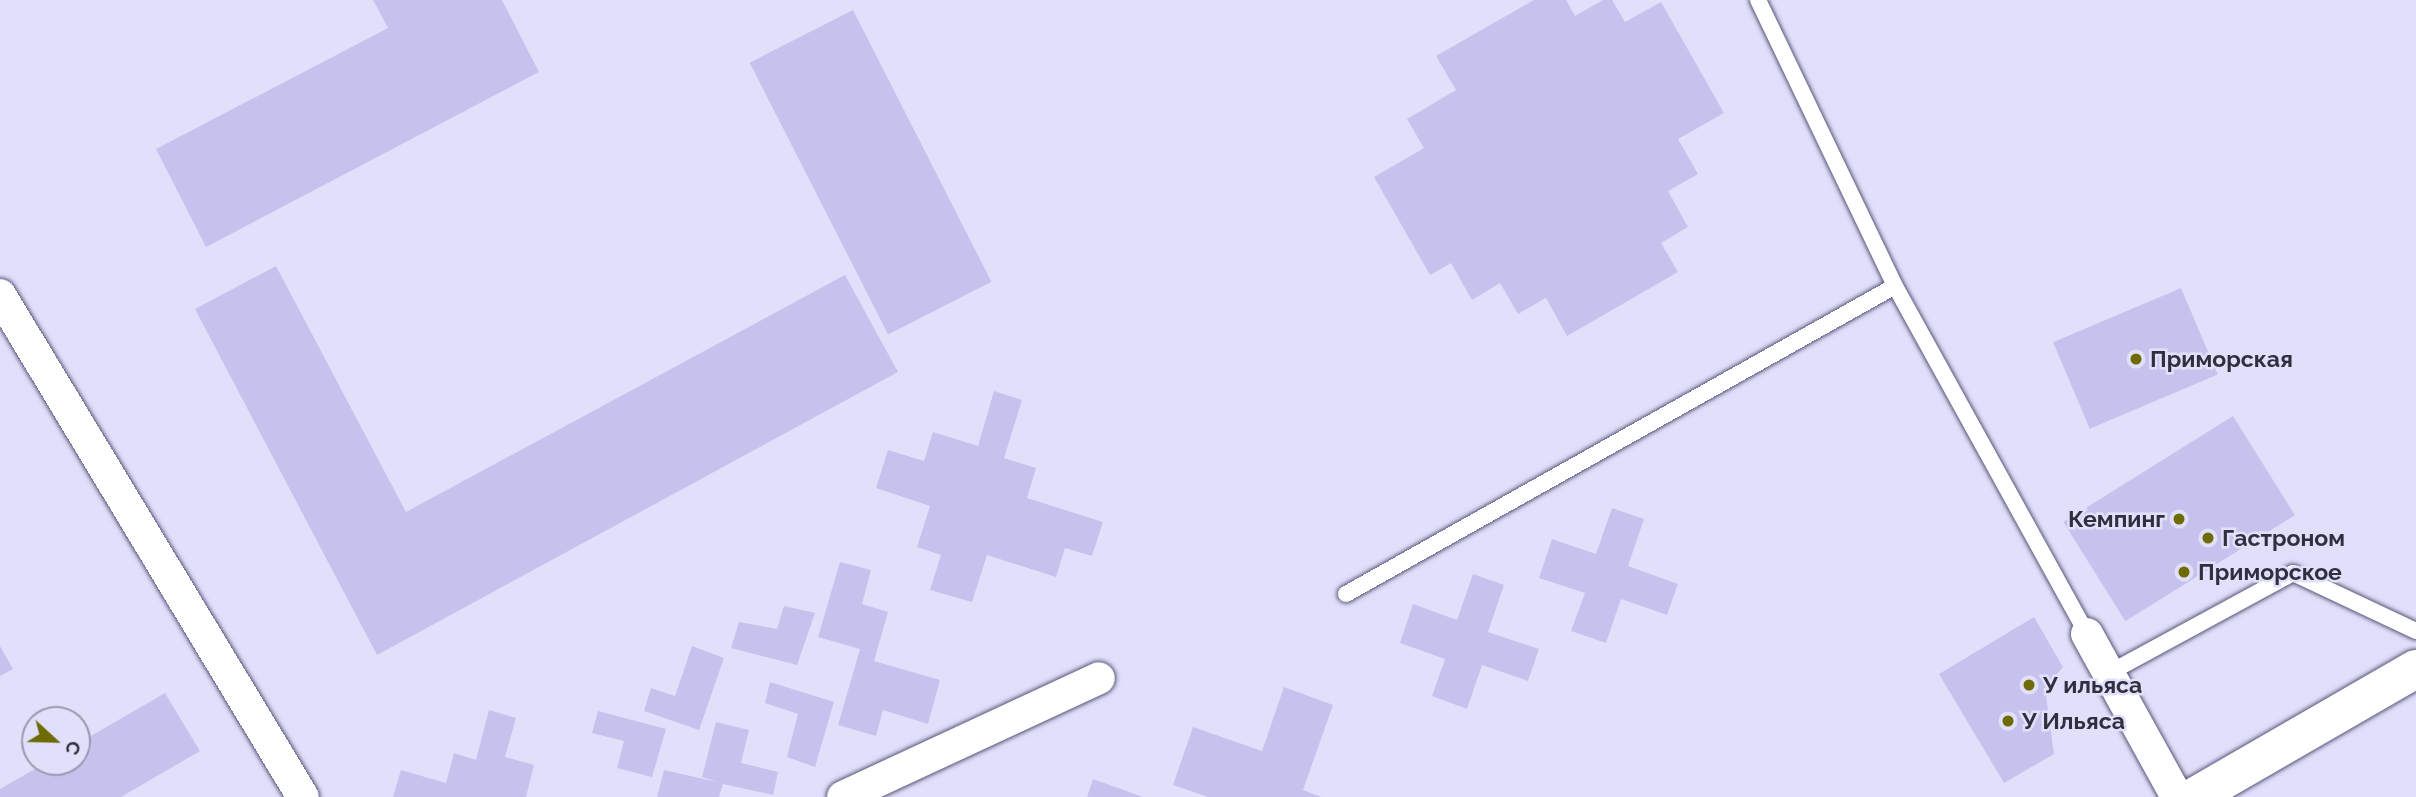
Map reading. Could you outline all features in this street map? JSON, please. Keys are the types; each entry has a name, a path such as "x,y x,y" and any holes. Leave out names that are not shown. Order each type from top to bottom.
{"main road":[{"path":"2194,797 2416,670"}],"street":[{"path":"0,295 303,797"},
{"path":"2087,634 2177,797"},
{"path":"843,797 1099,678"}],"lane":[{"path":"1758,0 1895,286 2087,634"},
{"path":"1346,594 1895,286"},
{"path":"2109,673 2293,573 2416,631"}],"building":[{"path":"373,0 502,0 539,72 206,247 156,149 388,28"},
{"path":"1534,0 1566,0 1575,16 1603,0 1612,0 1625,22 1661,2 1724,113 1678,139 1698,174 1668,191 1688,227 1661,243 1678,272 1567,336 1546,298 1518,314 1500,283 1472,300 1451,263 1430,275 1374,177 1424,148 1407,119 1456,90 1436,56"},
{"path":"853,10 991,282 888,334 750,63"},
{"path":"276,266 406,512 845,275 898,372 377,655 195,309"},
{"name":"Приморская","path":"2181,288 2218,375 2090,429 2053,342"},
{"path":"994,391 1022,400 1004,458 1036,468 1027,498 1103,522 1092,556 1065,548 1056,577 987,555 972,602 930,590 941,555 917,547 930,506 876,488 888,450 924,461 933,432 978,446"},
{"name":"Кемпинг","path":"2233,416 2295,515 2125,621 2063,522"},
{"path":"1612,508 1644,519 1628,566 1678,584 1667,615 1621,599 1606,643 1571,631 1585,593 1539,578 1552,539 1596,554"},
{"path":"840,562 871,570 862,604 888,612 874,661 940,680 928,724 883,710 876,736 838,725 860,649 818,637"},
{"path":"1473,574 1504,585 1488,632 1539,649 1528,681 1482,665 1467,709 1432,696 1445,659 1400,643 1413,604 1457,620"},
{"path":"784,606 815,613 797,665 731,648 739,622 777,629"},
{"name":"У Ильяса","path":"2034,617 2063,667 2045,688 2054,754 2004,783 1939,674"},
{"path":"0,646 13,669 0,676"},
{"path":"692,646 724,658 699,730 644,711 651,688 675,696"},
{"path":"770,682 834,702 815,767 787,757 798,714 765,703"},
{"path":"1284,687 1333,705 1303,790 1321,797 1208,797 1173,785 1193,727 1262,751"},
{"path":"165,693 200,751 121,797 0,797 0,789 23,776 91,776 91,736"},
{"path":"489,710 516,718 505,757 534,765 526,797 393,797 401,770 446,783 454,753 476,760"},
{"path":"598,711 666,729 652,777 617,768 624,741 592,733"},
{"path":"716,722 749,730 741,763 778,772 773,795 723,784 719,797 657,797 664,770 717,782 702,777"},
{"path":"1093,779 1143,797 1087,797"}],"place":[{"name":"Приморская","path":"2136,359"},
{"name":"Кемпинг","path":"2179,519"},
{"name":"Гастроном","path":"2208,538"},
{"name":"Приморское","path":"2184,572"},
{"name":"У ильяса","path":"2029,685"},
{"name":"У Ильяса","path":"2008,721"}]}
